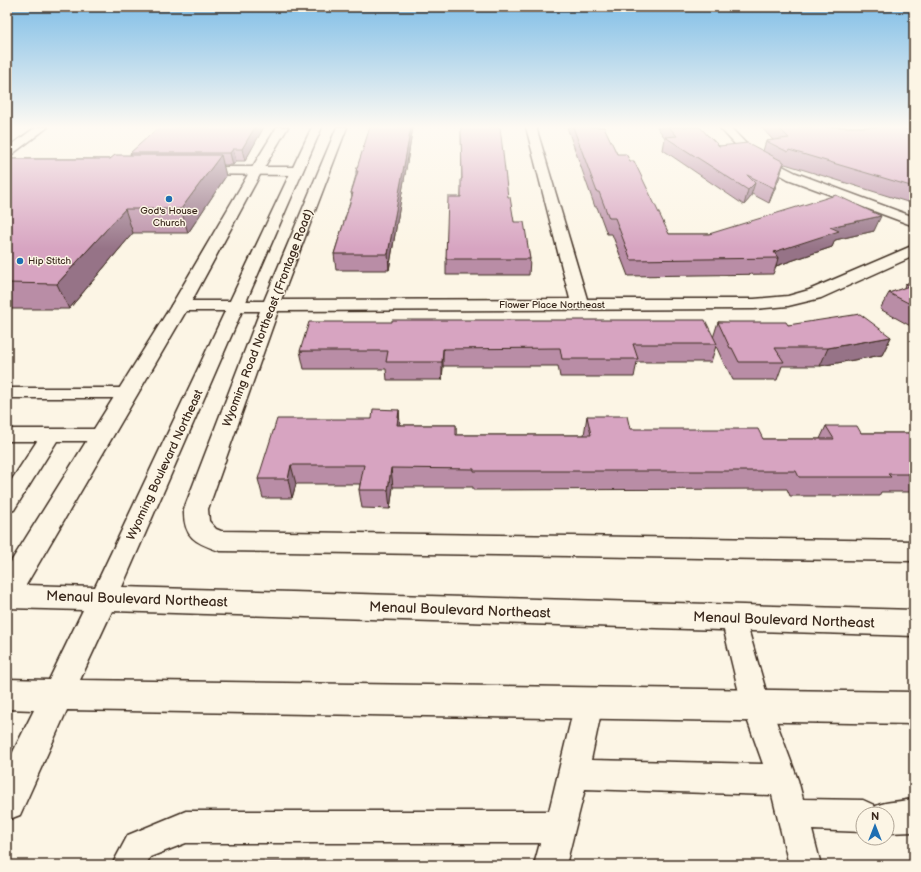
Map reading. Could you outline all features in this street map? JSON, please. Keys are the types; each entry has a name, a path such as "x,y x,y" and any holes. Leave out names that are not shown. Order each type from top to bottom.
{"street":[{"path":"7,592 180,306 258,168"},
{"name":"Wyoming Boulevard Northeast","path":"7,802 238,306 298,168"},
{"name":"Wyoming Road Northeast (Frontage Road)","path":"326,168 271,305 196,509 196,524 207,536 220,541 914,551"},
{"path":"542,168 580,304"},
{"path":"775,168 792,176 914,222"},
{"path":"180,171 296,171"},
{"name":"Flower Place Northeast","path":"180,306 754,304 788,301 815,294 914,250"},
{"name":"Menaul Boulevard Northeast","path":"7,596 914,624"},
{"path":"7,694 56,696 914,708"}],"lane":[{"path":"7,393 127,393"},
{"path":"7,435 102,435"},
{"path":"11,492 51,435"},
{"path":"733,618 756,705 783,780 806,865"},
{"path":"550,865 561,826 589,703"},
{"path":"573,774 783,780"},
{"path":"895,816 913,817 914,812"},
{"path":"792,814 855,816"},
{"path":"128,865 139,846 186,826 561,826"}],"building":[{"path":"7,168 212,168 181,209 125,209 57,284 7,283"},
{"path":"357,168 404,168 388,254 334,254 353,193 351,193 358,171 356,171"},
{"path":"462,168 505,168 508,197 510,197 514,222 524,222 530,259 446,259 448,197 461,197"},
{"path":"588,168 637,168 669,234 709,234 836,195 881,216 830,227 839,231 774,252 778,258 631,260 615,218 609,218 599,192 597,192"},
{"path":"713,168 782,168 774,188 747,175 755,183 748,190"},
{"path":"849,168 914,168 914,187"},
{"path":"914,281 914,306 889,293 909,286 905,284"},
{"path":"860,314 891,337 828,348 775,348 784,362 739,362 732,348 730,348 718,322 786,322 788,325"},
{"path":"392,320 705,320 717,344 633,344 638,359 562,359 560,348 443,349 442,362 386,362 388,351 300,351 309,322 392,322"},
{"path":"373,409 399,410 397,425 456,425 456,435 591,435 587,416 627,416 630,429 758,429 763,439 834,439 826,426 857,426 861,433 914,433 914,474 888,474 891,477 799,477 796,471 474,471 474,469 391,468 388,490 359,490 364,465 291,465 288,479 258,479 277,419 372,419"},
{"path":"230,862 470,862 473,865 226,865"}],"place":[{"name":"God's House Church","path":"169,199"},
{"name":"Hip Stitch","path":"20,261"}]}
